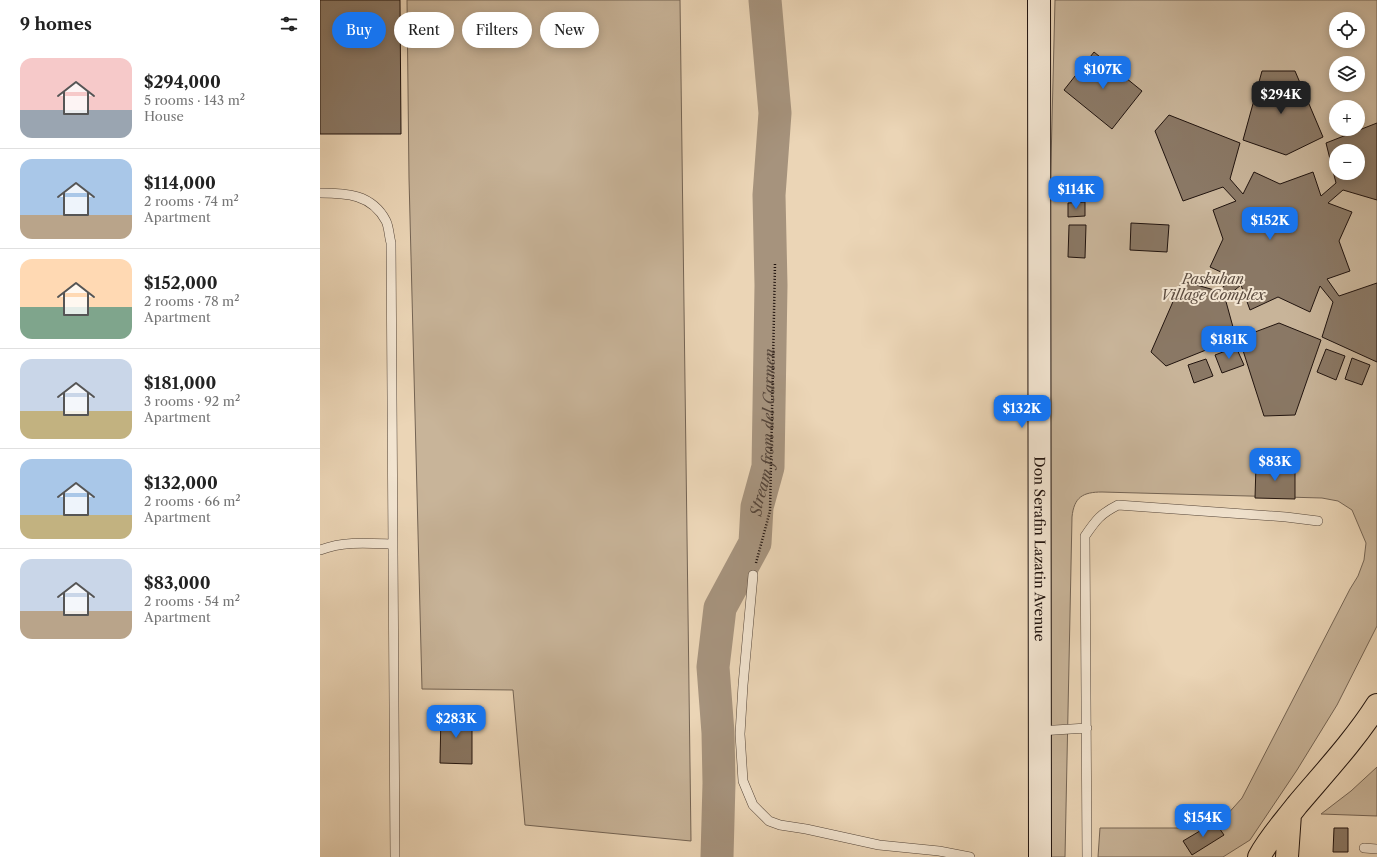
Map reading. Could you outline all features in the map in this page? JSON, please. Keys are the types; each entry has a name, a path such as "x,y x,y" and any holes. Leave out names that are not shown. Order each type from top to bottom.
{"highway":[{"path":"1257,854 1366,722 1377,705"},
{"path":"1287,857 1290,814"}],"main road":[{"name":"Don Serafin Lazatin Avenue","path":"1039,0 1040,857"}],"lane":[{"path":"320,193 356,195 368,201 379,210 386,222 391,243 395,857"},
{"path":"1087,857 1086,536 1094,523 1104,512 1118,506 1286,517 1318,521"},
{"path":"320,550 351,543 392,544"},
{"path":"753,575 740,734 743,781 753,805 769,821 780,825 806,828 878,845 939,851 970,857"},
{"path":"1039,731 1087,728"},
{"path":"1364,848 1377,849"}],"path":[{"path":"753,575 770,511 775,263"}],"green space":[{"path":"407,0 680,0 691,841 525,825 513,690 422,689 409,178 408,48 454,48 454,12 407,12"},
{"name":"Paskuhan Village Complex","path":"1055,0 1377,0 1377,626 1337,705 1297,770 1250,840 1223,857 1098,857 1100,828 1195,828 1225,817 1242,798 1358,576 1364,560 1366,543 1352,510 1338,501 1322,498 1102,492 1090,493 1081,497 1077,500 1072,517 1065,857 1049,857 1049,243"},
{"path":"1377,767 1377,816 1321,814 1351,791"}],"building":[{"path":"320,0 400,0 400,12 394,12 394,48 400,48 401,134 320,134"},
{"path":"1094,52 1142,91 1112,129 1064,90"},
{"path":"1262,71 1295,71 1323,137 1286,155 1243,140"},
{"path":"1169,115 1240,143 1230,179 1243,194 1254,172 1280,184 1313,172 1321,196 1336,183 1335,180 1365,180 1365,144 1329,144 1329,155 1326,143 1344,136 1365,136 1365,128 1377,123 1377,200 1343,190 1328,203 1352,212 1339,241 1350,271 1327,279 1339,296 1377,283 1377,362 1322,337 1333,302 1320,286 1310,312 1278,297 1250,310 1241,285 1225,298 1236,338 1166,366 1151,352 1182,281 1218,291 1234,278 1210,267 1223,239 1213,210 1236,201 1223,187 1183,201 1155,131"},
{"path":"1085,202 1085,216 1068,217 1068,203"},
{"path":"1131,223 1169,225 1167,252 1130,250"},
{"path":"1069,225 1086,225 1085,258 1068,257"},
{"path":"1279,323 1321,340 1295,415 1264,416 1239,338"},
{"path":"1236,347 1244,365 1222,373 1215,355"},
{"path":"1326,349 1345,356 1336,380 1317,372"},
{"path":"1352,358 1370,365 1362,385 1345,379"},
{"path":"1206,359 1213,376 1194,383 1188,365"},
{"path":"1256,465 1295,465 1295,499 1255,498"},
{"path":"441,714 472,714 472,764 440,763"},
{"path":"1215,822 1224,835 1192,855 1183,841"},
{"path":"1334,828 1348,828 1348,852 1333,852"}],"waterway":[{"name":"Stream from del Carmen","path":"717,857 719,783 718,733 713,667 720,608 755,543 757,507 768,467 771,285 769,195 775,113 765,0"}]}
